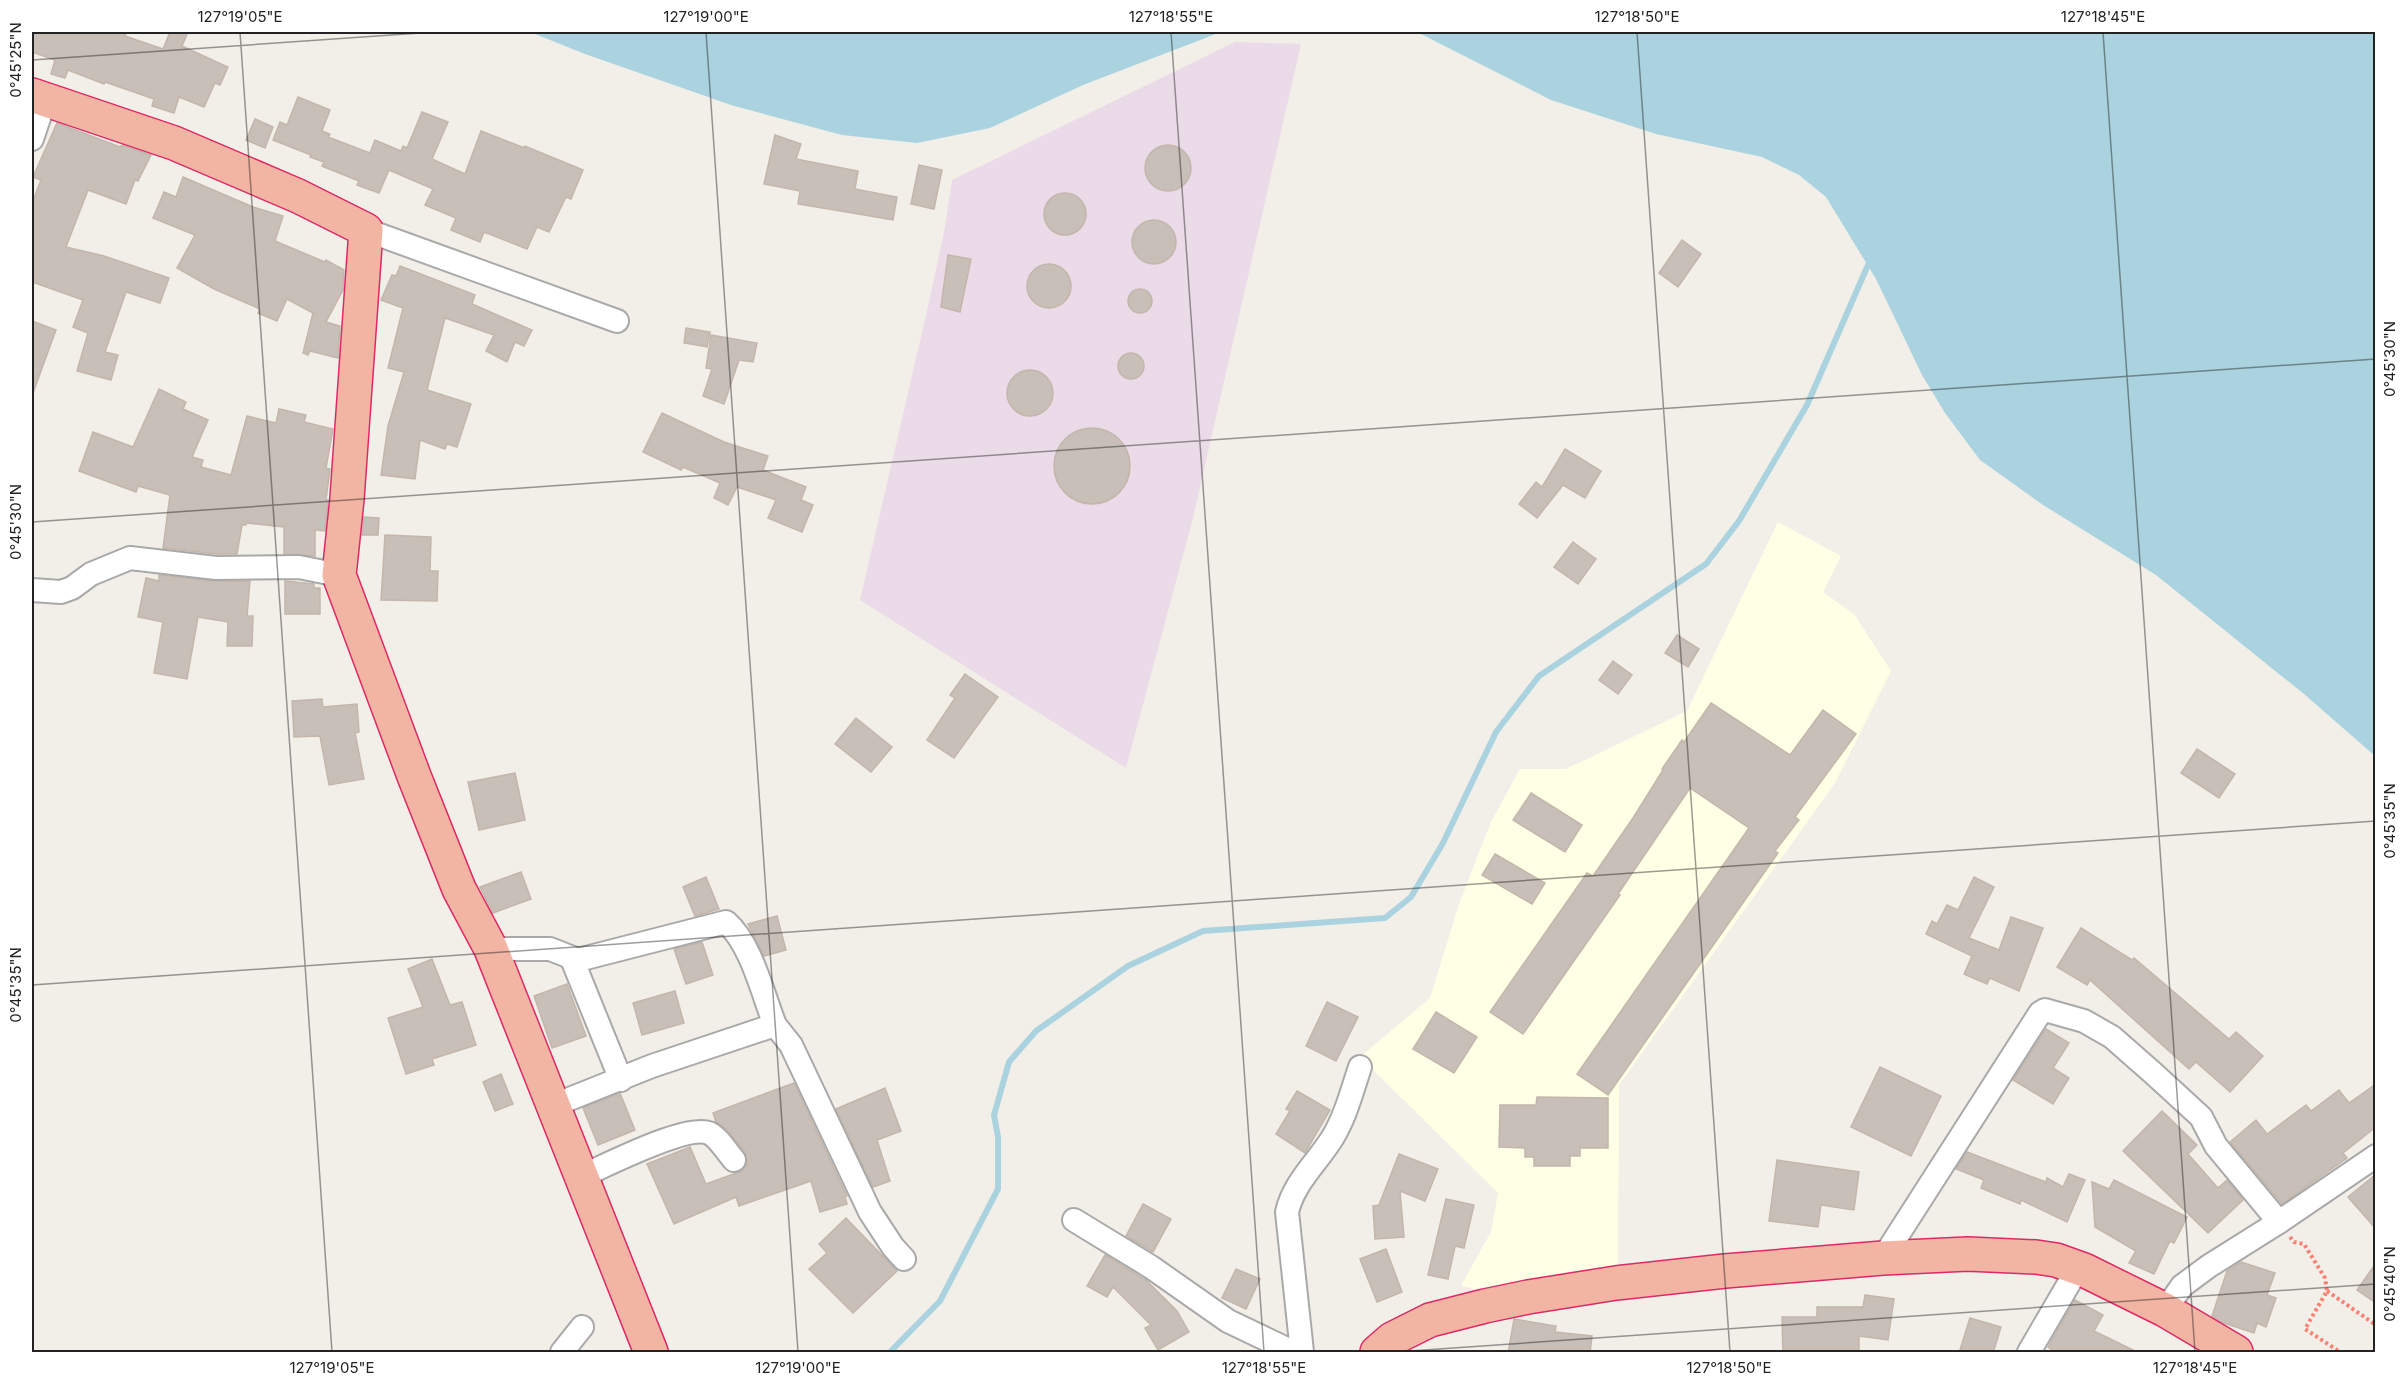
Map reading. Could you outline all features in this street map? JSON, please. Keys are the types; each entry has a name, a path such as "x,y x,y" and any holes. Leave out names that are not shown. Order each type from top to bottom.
{"highway":[{"path":"38,98 174,143 298,196 366,230 348,488 339,575 459,889 490,949 651,1353"},
{"path":"1377,1353 1392,1339 1430,1320 1528,1297 1616,1283 1882,1258 2005,1254 2056,1260 2078,1268 2165,1310 2236,1353"}],"street":[{"path":"32,139 38,98"},
{"path":"366,230 617,321"},
{"path":"32,590 61,592 72,588 91,574 130,558 216,568 299,567 339,575"},
{"path":"490,949 550,950 572,959 585,958 726,922 735,930 745,946 775,1025 791,1045 870,1212 893,1247 904,1259"},
{"path":"572,959 621,1080"},
{"path":"1882,1258 2040,1013 2045,1010 2084,1022 2112,1037 2153,1073 2201,1117 2216,1146 2279,1222"},
{"path":"552,1106 652,1066 775,1025"},
{"path":"1302,1353 1287,1212 1291,1197 1299,1182 1321,1155 1346,1112 1360,1067"},
{"path":"580,1177 693,1130 712,1134 734,1160"},
{"path":"2165,1310 2182,1286 2225,1254 2279,1222 2376,1156"},
{"path":"1074,1220 1151,1267 1228,1321 1293,1353"},
{"path":"2029,1353 2078,1268"},
{"path":"562,1353 582,1327"}],"path":[{"path":"2279,1222 2294,1242 2304,1244 2325,1278 2327,1291 2305,1329 2340,1353"},
{"path":"2327,1291 2376,1325"}],"shaded area":[{"path":"1235,42 1301,44 1193,518 1126,768 860,600 929,302 945,227 952,180"},
{"path":"1778,522 1841,556 1823,592 1854,614 1891,671 1835,783 1619,1085 1618,1265 1475,1289 1461,1286 1491,1232 1498,1193 1360,1057 1430,998 1459,904 1491,822 1520,769 1566,769 1687,711"}],"water":[{"path":"530,32 1221,32 1083,85 990,128 917,143 842,135 731,105 585,54"},
{"path":"1417,32 2375,32 2375,756 2304,694 2156,575 2043,505 1980,460 1945,413 1922,375 1876,279 1826,197 1799,175 1762,157 1656,134 1551,100"}],"building":[{"path":"32,32 127,32 125,36 163,49 170,32 188,32 182,46 228,67 220,85 215,83 204,107 179,97 174,113 152,106 154,99 68,70 65,78 51,74 55,60 32,52"},
{"path":"298,97 330,110 322,131 330,134 328,137 370,153 375,140 401,151 403,146 407,148 422,112 448,122 432,159 465,174 481,131 583,170 571,199 566,197 549,232 537,227 527,249 484,232 480,242 451,230 456,218 425,205 433,189 389,170 379,193 357,185 359,181 322,166 324,162 310,157 311,155 273,140 280,122 287,125"},
{"path":"255,119 273,127 265,148 246,140"},
{"path":"57,123 120,147 122,145 151,155 138,181 135,180 126,204 88,190 66,247 104,256 169,278 160,303 126,292 105,352 118,355 111,380 77,371 88,333 73,327 83,300 32,282 32,203 41,180 33,177"},
{"path":"775,135 801,144 796,159 858,171 855,189 897,197 893,220 798,204 800,191 764,184"},
{"path":"1168,145 1184,152 1191,168 1184,184 1168,191 1152,184 1145,168 1152,152"},
{"path":"919,165 942,170 934,209 911,204"},
{"path":"183,177 253,207 283,216 275,241 325,262 326,260 344,270 343,290 326,322 340,326 338,358 310,351 308,355 303,353 313,313 287,299 277,321 258,313 260,309 214,289 177,268 195,235 153,218 164,192 176,197"},
{"path":"1065,193 1080,199 1086,214 1080,229 1065,235 1050,229 1044,214 1050,199"},
{"path":"1154,220 1169,227 1176,242 1169,257 1154,264 1139,257 1132,242 1139,227"},
{"path":"1682,240 1701,254 1678,287 1659,273"},
{"path":"948,255 971,259 960,312 941,307"},
{"path":"1049,264 1064,271 1071,286 1064,301 1049,308 1034,301 1027,286 1034,271"},
{"path":"400,266 475,295 472,304 532,330 524,346 515,342 507,362 486,351 494,335 445,318 427,390 471,404 457,447 447,444 445,449 420,440 415,479 381,475 388,426 404,372 388,368 403,308 381,300 392,275 396,276"},
{"path":"1140,289 1149,292 1152,301 1149,310 1140,313 1131,310 1128,301 1131,292"},
{"path":"32,321 56,330 33,393 32,392"},
{"path":"686,328 710,332 707,347 684,343"},
{"path":"711,335 757,343 753,362 739,360 724,404 703,396 712,369 706,368"},
{"path":"1131,353 1140,357 1144,366 1140,375 1131,379 1122,375 1118,366 1122,357"},
{"path":"1030,370 1039,371 1046,377 1052,384 1052,402 1046,409 1039,415 1030,416 1021,415 1014,409 1008,402 1007,393 1008,384 1014,377 1021,371"},
{"path":"159,389 186,402 183,409 208,420 192,457 203,460 201,467 231,475 247,416 276,423 279,409 306,415 304,422 333,429 326,468 330,469 325,531 315,530 315,556 284,554 284,527 246,523 242,525 237,554 163,548 170,495 138,486 136,492 79,471 93,432 133,447"},
{"path":"662,413 724,442 768,456 763,470 806,487 801,500 813,505 802,532 768,518 776,500 737,487 728,505 714,498 720,483 683,467 681,470 643,452"},
{"path":"1085,428 1099,428 1113,434 1124,445 1128,451 1130,466 1128,481 1119,493 1107,502 1085,504 1071,498 1060,487 1054,473 1054,459 1060,445 1071,434"},
{"path":"1565,449 1601,471 1585,498 1563,485 1537,518 1519,504 1536,482 1542,487"},
{"path":"364,517 379,518 378,535 362,535"},
{"path":"385,535 431,537 430,571 438,571 437,601 381,600"},
{"path":"1573,542 1596,559 1578,584 1554,567"},
{"path":"159,575 214,581 250,581 247,616 253,616 252,646 227,646 228,622 198,617 187,679 154,673 163,622 138,617 146,578 159,581"},
{"path":"285,581 314,584 314,588 320,588 320,614 285,614"},
{"path":"1677,635 1699,649 1688,667 1665,653"},
{"path":"1613,661 1632,675 1618,694 1599,680"},
{"path":"965,674 998,697 954,758 927,740 955,698 950,695"},
{"path":"322,699 323,707 357,704 359,732 355,733 364,779 329,785 320,736 294,737 292,701"},
{"path":"1711,703 1790,755 1823,710 1856,734 1795,817 1799,820 1775,851 1778,853 1608,1095 1577,1074 1749,828 1690,788 1618,894 1620,895 1523,1034 1490,1012 1587,873 1593,876 1633,818 1662,769"},
{"path":"856,718 892,747 871,772 835,744"},
{"path":"2197,749 2235,774 2219,798 2181,773"},
{"path":"515,773 525,820 479,830 468,782"},
{"path":"1531,793 1582,825 1565,852 1513,820"},
{"path":"1495,854 1545,883 1532,904 1482,875"},
{"path":"521,872 531,899 493,913 480,887"},
{"path":"706,877 719,909 695,916 683,887"},
{"path":"1974,877 1994,887 1969,938 1999,950 2011,917 2043,928 2019,991 1990,978 1987,984 1964,974 1972,956 1926,934 1932,921 1937,924 1947,905 1958,910"},
{"path":"777,916 786,950 764,956 748,924"},
{"path":"2081,928 2132,960 2134,958 2229,1039 2236,1032 2263,1056 2230,1092 2196,1062 2189,1069 2090,980 2087,985 2057,967"},
{"path":"702,942 713,975 686,984 674,949"},
{"path":"432,959 450,1005 462,1002 476,1045 432,1059 434,1065 406,1074 388,1018 423,1007 408,969"},
{"path":"567,984 586,1036 552,1048 534,996"},
{"path":"675,991 684,1023 642,1035 633,1003"},
{"path":"1327,1002 1358,1017 1336,1061 1306,1046"},
{"path":"1436,1012 1477,1037 1454,1073 1413,1049"},
{"path":"2046,1029 2069,1043 2053,1068 2069,1078 2053,1104 2013,1080"},
{"path":"1880,1067 1941,1096 1911,1156 1851,1127"},
{"path":"501,1074 513,1104 495,1111 483,1082"},
{"path":"794,1083 847,1196 845,1197 847,1204 820,1212 811,1181 739,1206 736,1197 674,1224 647,1164 690,1147 706,1184 742,1171 747,1164 745,1152 729,1132 716,1122 713,1113"},
{"path":"2376,1084 2376,1127 2343,1153 2347,1158 2282,1204 2230,1142 2256,1120 2267,1134 2306,1105 2311,1111 2339,1090 2349,1103"},
{"path":"885,1088 901,1131 877,1140 890,1181 873,1187 836,1109"},
{"path":"1297,1091 1330,1110 1305,1153 1276,1134 1290,1111 1286,1109"},
{"path":"620,1093 635,1130 598,1145 583,1108"},
{"path":"1537,1097 1608,1098 1608,1148 1580,1148 1580,1156 1570,1156 1570,1166 1534,1166 1534,1157 1525,1157 1525,1148 1499,1147 1500,1105 1536,1105"},
{"path":"2162,1111 2197,1145 2188,1154 2218,1188 2227,1180 2243,1200 2208,1233 2123,1151"},
{"path":"1967,1152 2046,1182 2047,1178 2063,1187 2069,1174 2085,1180 2067,1222 2021,1200 2020,1204 1981,1188 1984,1180 1956,1169"},
{"path":"1399,1154 1438,1169 1425,1201 1400,1191 1404,1237 1375,1239 1373,1206 1379,1205"},
{"path":"1777,1160 1859,1172 1854,1210 1821,1205 1818,1227 1769,1221"},
{"path":"2376,1174 2376,1229 2348,1197"},
{"path":"2114,1180 2187,1217 2174,1243 2170,1241 2154,1274 2129,1263 2136,1251 2095,1227 2092,1182 2109,1189"},
{"path":"1446,1199 1474,1205 1464,1248 1455,1246 1448,1279 1428,1275"},
{"path":"1143,1204 1171,1219 1153,1252 1126,1236"},
{"path":"846,1218 897,1271 853,1313 809,1269 827,1253 819,1244"},
{"path":"1386,1249 1402,1292 1377,1302 1360,1259"},
{"path":"1105,1255 1146,1280 1177,1311 1189,1332 1158,1350 1145,1328 1151,1325 1113,1287 1107,1297 1087,1286"},
{"path":"2241,1262 2275,1273 2267,1295 2276,1298 2266,1327 2257,1323 2254,1333 2221,1322 2212,1316 2227,1271"},
{"path":"2376,1263 2376,1303 2357,1290"},
{"path":"1236,1269 1260,1279 1246,1309 1222,1298"},
{"path":"1865,1295 1894,1299 1888,1340 1859,1336 1859,1353 1783,1353 1782,1317 1817,1317 1817,1307 1863,1307"},
{"path":"2075,1300 2103,1315 2094,1331 2139,1353 2057,1353 2048,1347"},
{"path":"1970,1318 2001,1327 1993,1353 1959,1353"},
{"path":"1514,1319 1556,1326 1555,1332 1592,1336 1590,1353 1508,1353"}],"waterway":[{"path":"890,1352 940,1301 998,1189 998,1137 994,1115 1009,1062 1036,1031 1128,966 1203,931 1385,918 1411,897 1443,843 1496,732 1539,676 1706,564 1739,521 1807,405 1868,265"}]}
